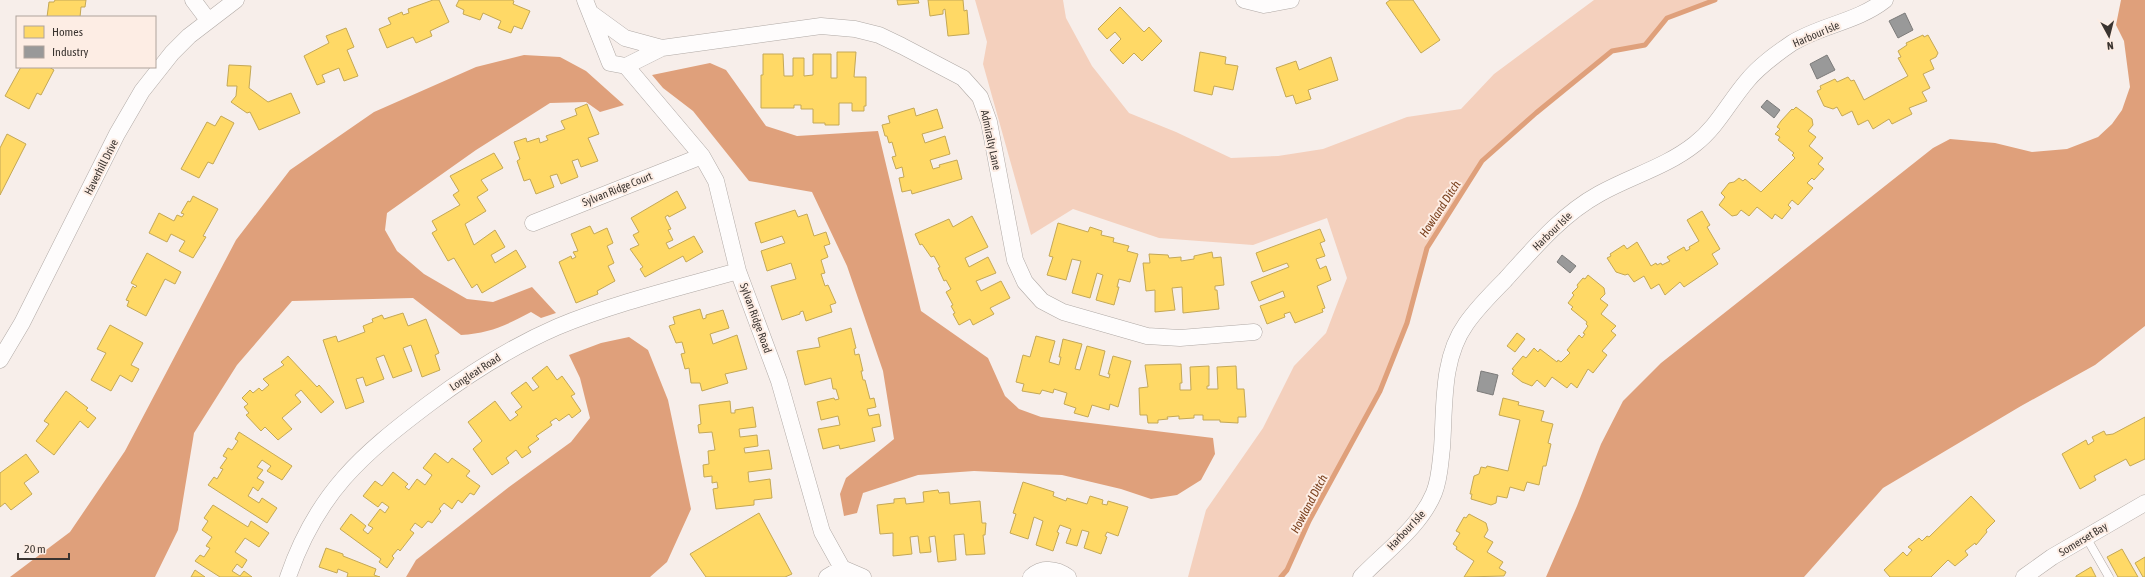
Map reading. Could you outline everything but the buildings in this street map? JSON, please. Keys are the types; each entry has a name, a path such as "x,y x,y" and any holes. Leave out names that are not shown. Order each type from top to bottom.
{"street":[{"path":"193,0 208,20"},
{"name":"Haverhill Drive","path":"0,360 22,323 129,112 142,91 172,53 208,20 236,0"},
{"path":"1244,0 1264,5 1291,0"},
{"name":"Harbour Isle","path":"1361,577 1417,520 1427,508 1434,493 1440,470 1449,364 1461,332 1475,311 1549,232 1572,211 1598,194 1670,162 1696,144 1724,115 1746,83 1767,61 1792,43 1848,21 1885,0"},
{"name":"Admiralty Lane","path":"588,7 625,38 662,48 821,26 855,29 879,35 902,46 963,78 980,97 989,122 1015,260 1025,282 1042,301 1063,312 1148,336 1164,338 1254,332"},
{"name":"Sylvan Ridge Road","path":"588,7 610,63 626,66 710,167 719,191 738,271 779,381 822,532 842,568"},
{"path":"626,66 662,48"},
{"name":"Sylvan Ridge Court","path":"532,223 702,156"},
{"name":"Longleat Road","path":"288,577 309,527 327,499 350,470 392,432 469,375 514,347 558,327 603,310 738,271"},
{"name":"Somerset Bay","path":"2025,577 2086,537 2145,503"},
{"path":"827,577 842,568 863,577"},
{"path":"1030,577 1039,571 1049,570 1060,571 1068,577"}],"lane":[{"path":"2086,537 2109,577"}],"shaded area":[{"path":"975,0 1063,0 1066,18 1092,66 1129,113 1176,132 1231,158 1278,156 1323,149 1407,117 1461,109 1494,74 1594,0 1715,0 1667,18 1645,45 1612,51 1536,113 1482,161 1427,248 1407,323 1380,391 1309,521 1287,570 1281,577 1188,577 1206,510 1263,428 1294,366 1326,333 1347,278 1327,218 1253,245 1159,238 1073,209 1031,235 983,64 987,42"},
{"path":"2121,0 2145,0 2145,326 2095,365 2021,406 1883,488 1804,577 1546,577 1577,506 1601,444 1623,401 1661,363 1933,148 1950,139 1995,143 2032,152 2067,149 2098,137 2112,124 2122,110 2130,87 2124,41 2116,25"},
{"path":"524,55 560,57 586,71 624,105 600,112 586,102 550,103 476,150 387,213 385,230 397,251 424,274 467,299 493,302 532,287 556,313 541,318 531,312 489,331 461,335 413,298 292,301 237,365 194,433 178,530 155,577 10,577 70,532 125,451 236,240 290,170 374,112 476,67"},
{"path":"710,63 726,70 766,126 797,136 878,131 921,311 988,358 1005,396 1019,409 1041,417 1213,438 1215,454 1201,480 1177,495 1151,499 1121,489 1062,475 974,471 918,475 863,493 857,513 844,516 840,494 846,478 894,439 883,371 847,266 812,192 749,181 693,111 663,88 652,75"},
{"path":"629,337 648,350 668,400 691,509 667,562 650,577 406,577 416,560 509,487 571,442 590,418 580,378 569,355 601,343"}],"waterway":[{"name":"Howland Ditch","path":"1281,577 1287,570 1309,521 1380,391 1407,323 1427,248 1482,161 1536,113 1612,51 1645,45 1667,18 1715,0"}]}
